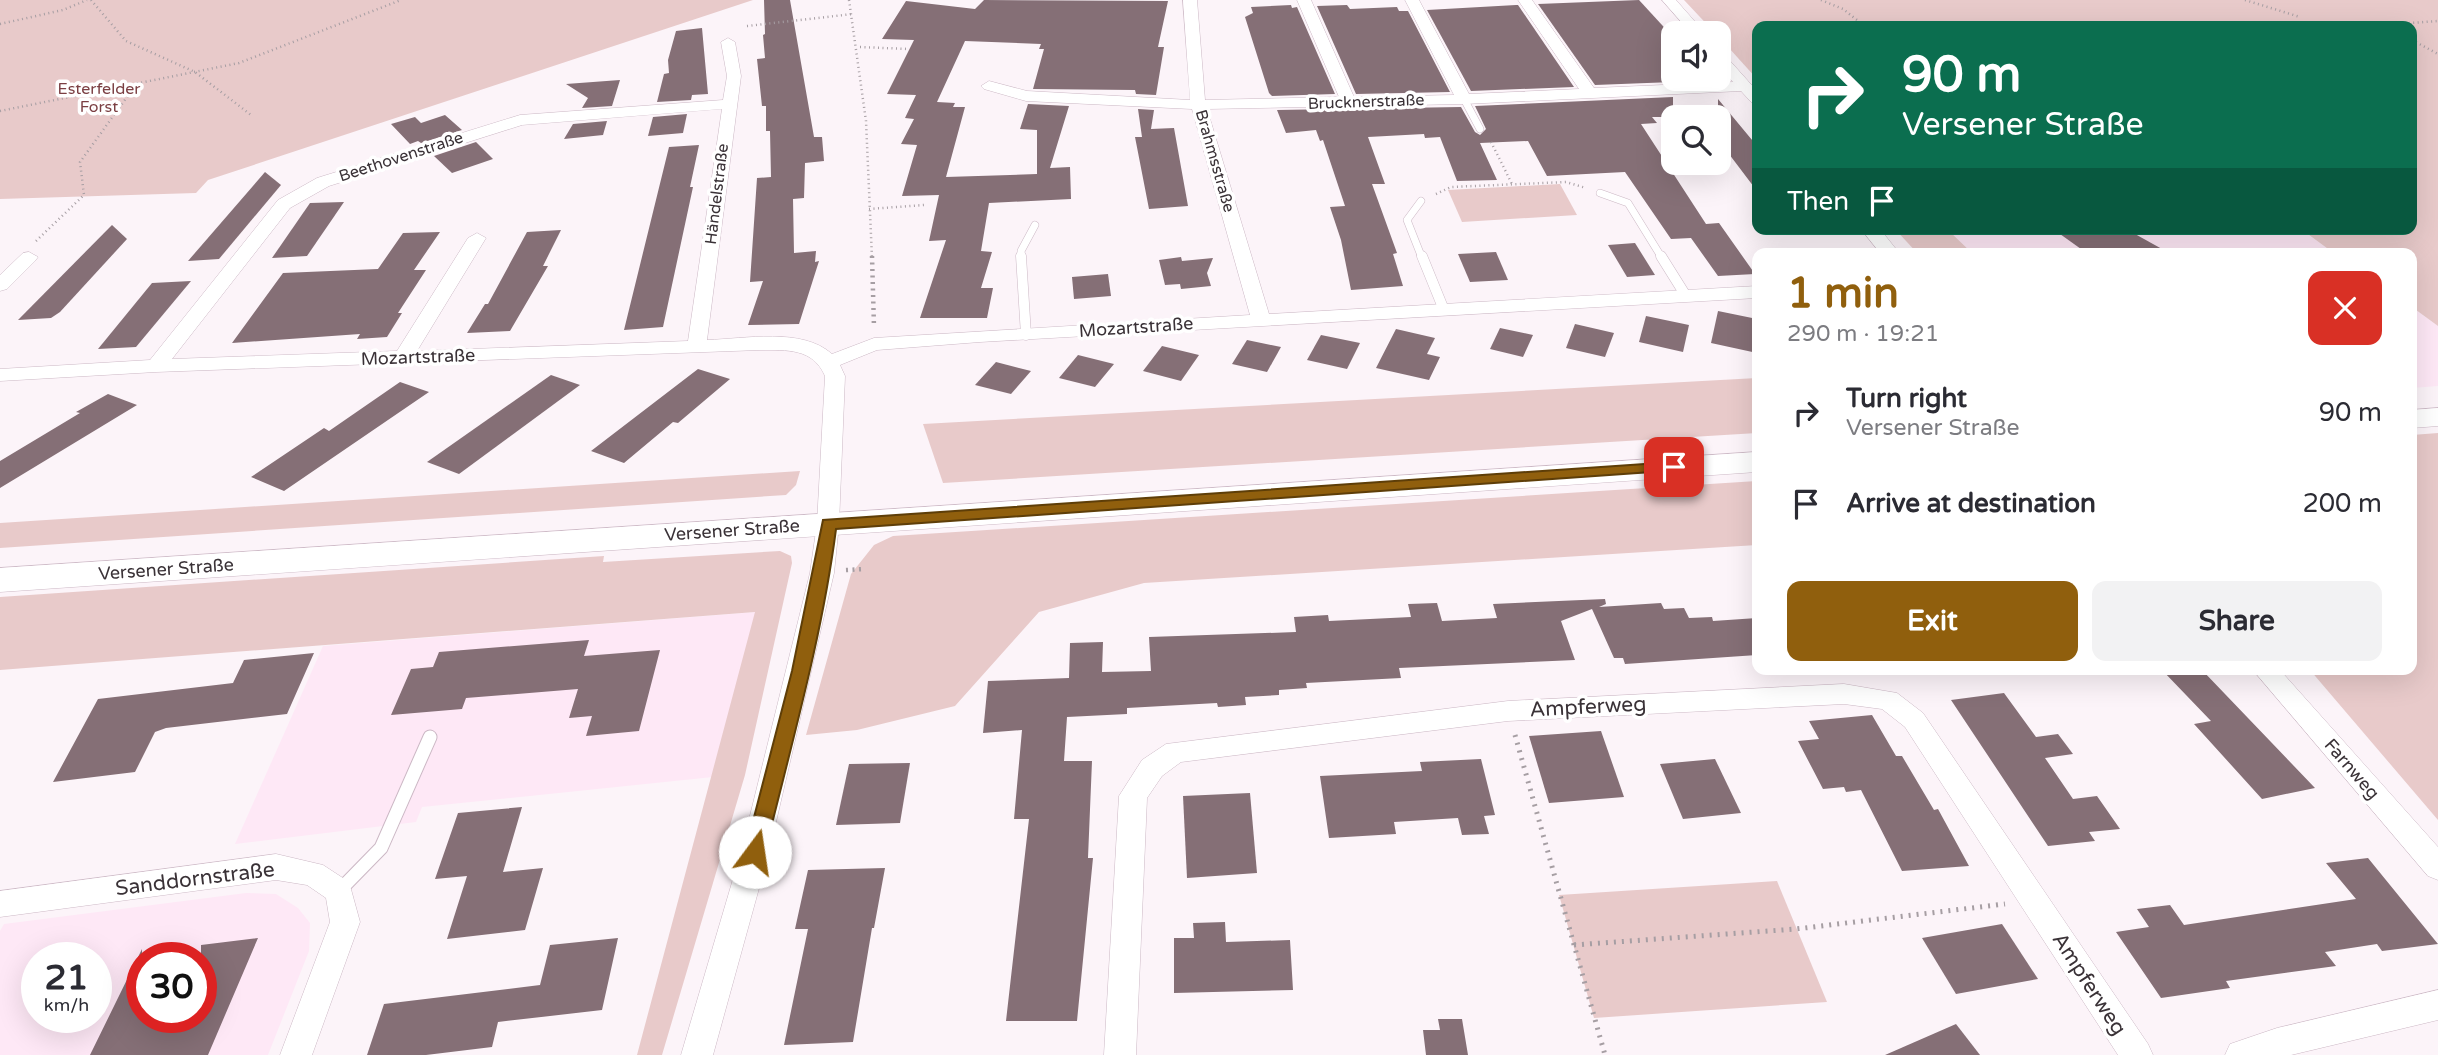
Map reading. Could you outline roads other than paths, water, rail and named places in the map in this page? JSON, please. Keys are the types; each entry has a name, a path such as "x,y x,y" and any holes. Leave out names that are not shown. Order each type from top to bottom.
{"street":[{"name":"Brahmsstraße","path":"1190,0 1198,105 1261,319"},
{"path":"1304,0 1349,103"},
{"path":"1412,0 1464,99"},
{"path":"1525,0 1590,94"},
{"path":"1669,0 1687,21"},
{"name":"Händelstraße","path":"696,346 703,316 728,103 734,76 728,42"},
{"path":"1731,70 1752,94"},
{"name":"Brucknerstraße","path":"989,86 1026,96 1198,105 1349,103 1745,86"},
{"name":"Beethovenstraße","path":"156,366 284,204 323,182 520,120 728,103"},
{"path":"403,358 477,239"},
{"path":"0,285 29,257"},
{"name":"Mozartstraße","path":"0,374 696,346 803,346 820,353 830,362 874,344 1261,319 1752,292"},
{"path":"697,1055 755,852 822,572 828,524 835,376 830,362"},
{"path":"2417,419 2438,417"},
{"name":"Versener Straße","path":"0,580 1752,461"},
{"name":"Farnweg","path":"2269,675 2438,867"},
{"name":"Ampferweg","path":"1120,1055 1133,796 1152,768 1175,752 1508,711 1844,694 1888,700 1914,720 2137,1055"},
{"name":"Sanddornstraße","path":"0,904 276,867 313,874 339,891"},
{"path":"296,1055 345,922 339,891"},
{"path":"2241,1055 2290,1040 2438,1005"}],"lane":[{"path":"1464,99 1480,129"},
{"path":"1600,193 1628,203 1686,296"},
{"path":"1421,201 1407,220 1444,310"},
{"path":"1026,335 1021,251 1035,225"},
{"path":"339,891 381,848 430,737"}],"park label":[{"name":"Esterfelder Forst","path":"99,98"}]}
